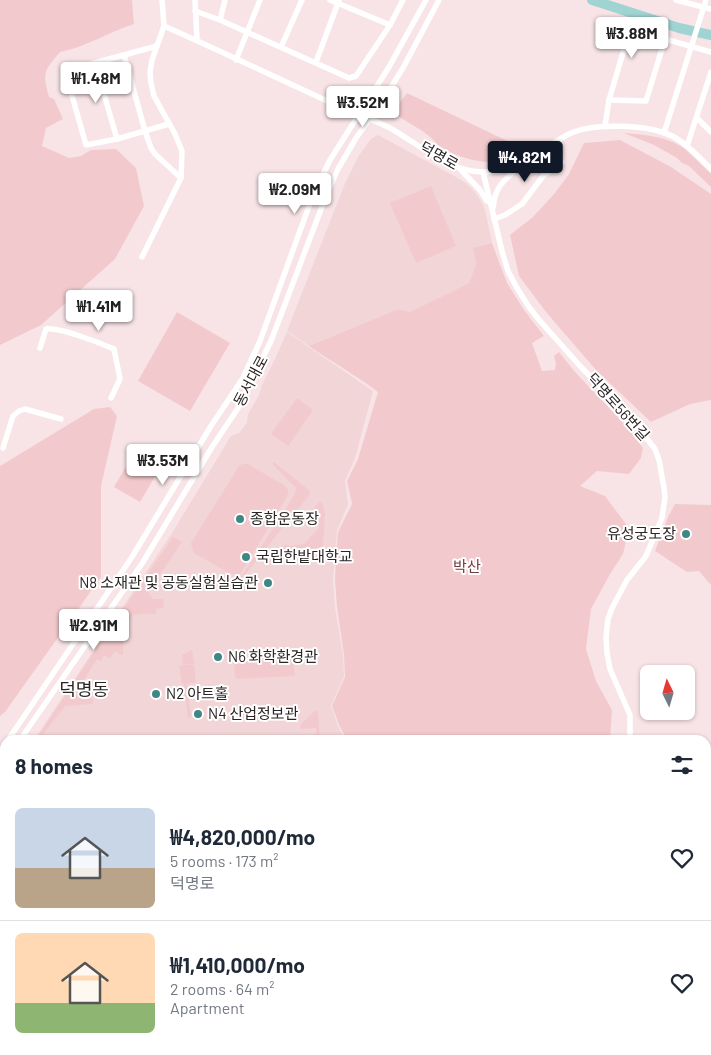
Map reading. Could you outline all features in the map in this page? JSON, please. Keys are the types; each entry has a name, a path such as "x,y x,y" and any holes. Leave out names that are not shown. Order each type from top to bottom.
{"street":[{"path":"142,257 181,178 182,151 176,134 154,96 151,83 152,60 164,26 162,0"},
{"path":"194,0 197,40"},
{"path":"220,20 225,0"},
{"path":"236,60 260,0"},
{"path":"281,47 302,0"},
{"path":"330,0 339,2 390,26"},
{"path":"195,11 248,32 349,78 356,76 390,26 403,0"},
{"name":"동서대로","path":"23,735 143,562 212,447 238,408 271,341 338,169 404,68 438,0"},
{"path":"678,0 703,10 711,9"},
{"path":"664,133 706,0"},
{"name":"동서대로","path":"11,735 132,557 242,378 260,340 313,195 330,160 389,67 423,1"},
{"path":"316,62 339,2"},
{"name":"덕명로","path":"164,26 388,127 460,169 467,171 502,170 523,162 568,135 580,130 605,126 646,129 664,133 687,146 711,169"},
{"path":"605,126 610,100 630,28 665,39 692,44 711,52"},
{"path":"610,100 646,101 665,39"},
{"path":"157,46 65,71 86,145 117,139 169,124"},
{"path":"124,55 151,148 181,178"},
{"path":"95,64 117,139"},
{"path":"687,146 709,88 711,72"},
{"path":"697,118 710,129"},
{"path":"493,217 505,215 522,204 543,176 562,162 551,145"},
{"path":"493,217 494,200 499,186 523,162"},
{"path":"460,169 487,200 493,217"},
{"name":"덕명로56번길","path":"483,172 508,271 517,288 540,321 581,367 631,418 655,449 659,460 665,497 662,518 646,556 628,580 612,608 608,619 606,637 610,669 630,715 630,735"},
{"path":"40,348 46,329 51,328 114,349 120,379 112,398"},
{"path":"3,448 13,416 19,411 26,409 60,419"}],"shaded area":[{"path":"378,135 466,183 481,201 485,210 492,243 473,249 476,264 469,283 410,312 398,309 309,346 287,331 344,186 358,157 371,139"},
{"name":"국립한밭대학교","path":"287,332 373,391 355,458 345,481 348,504 337,531 333,581 335,608 343,655 344,677 331,706 342,735 38,735 172,533 231,436 239,433 247,423 248,414 259,395"}],"green space":[{"path":"0,0 132,0 134,24 79,47 60,52 48,68 45,77 49,97 54,99 63,119 46,128 42,146 69,158 81,156 91,150 116,149 136,168 144,206 115,259 41,325 0,345"},
{"path":"407,93 522,148 513,156 496,162 474,160 444,149 421,130 396,115 395,109"},
{"path":"624,133 656,137 671,141 685,149 711,174 711,187 689,166 677,158 654,145"},
{"path":"620,140 671,167 711,194 711,400 690,404 651,422 596,370 546,312 519,276 510,235 533,217 555,193 569,174 584,143"},
{"path":"431,186 456,246 416,263 390,203"},
{"name":"박산","path":"492,243 507,283 524,310 544,336 532,343 542,371 555,370 554,356 559,352 575,372 627,427 643,448 641,458 629,474 597,471 580,486 605,496 629,528 623,554 591,609 586,649 596,681 612,710 610,735 344,735 332,706 345,677 335,581 338,532 352,504 347,481 358,459 378,392 309,346 398,309 410,312 469,283 476,264 473,248"},
{"path":"177,312 230,343 190,411 138,381"},
{"path":"297,398 313,410 288,446 271,434"},
{"path":"110,407 117,416 101,486 101,577 5,712 0,716 0,466 94,409"},
{"path":"137,448 163,463 140,502 114,487"},
{"path":"274,462 310,491 310,494 291,518 284,512 295,494 296,488 273,465"},
{"name":"종합운동장","path":"248,464 284,485 288,489 288,495 241,573 236,575 194,553 191,543 239,466"},
{"path":"320,502 325,514 323,546 278,553 286,544 289,546 304,544 319,528 317,513 311,512"},
{"name":"유성궁도장","path":"675,504 711,505 711,585 699,571 687,572 655,551"},
{"path":"281,517 287,522 232,591 224,585 221,578 234,580 241,577"},
{"path":"173,537 182,542 148,592 153,599 163,599 164,608 156,609 156,614 137,614 129,619 125,628 123,654 115,651 110,658 104,655 101,661 97,659 78,689 94,701 92,704 65,706 44,735 39,735"},
{"path":"192,650 194,664 183,665 182,655"},
{"path":"264,653 267,658 292,653 295,676 237,679 235,677 234,663 236,659 254,658 256,654"},
{"path":"194,665 196,682 187,684 191,717 188,718 184,684 182,684 179,666"},
{"path":"316,710 318,712 320,735 317,735 316,728 300,729 300,725"}],"waterway":[{"path":"592,0 679,28 711,35"}],"place":[{"name":"종합운동장","path":"240,519"},
{"name":"유성궁도장","path":"686,534"},
{"name":"국립한밭대학교","path":"246,557"},
{"name":"N8 소재관 및 공동실험실습관","path":"268,583"},
{"name":"N6 화학환경관","path":"218,657"},
{"name":"N2 아트홀","path":"156,694"},
{"name":"N4 산업정보관","path":"198,714"}],"district":[{"name":"덕명동","path":"84,690"}]}
